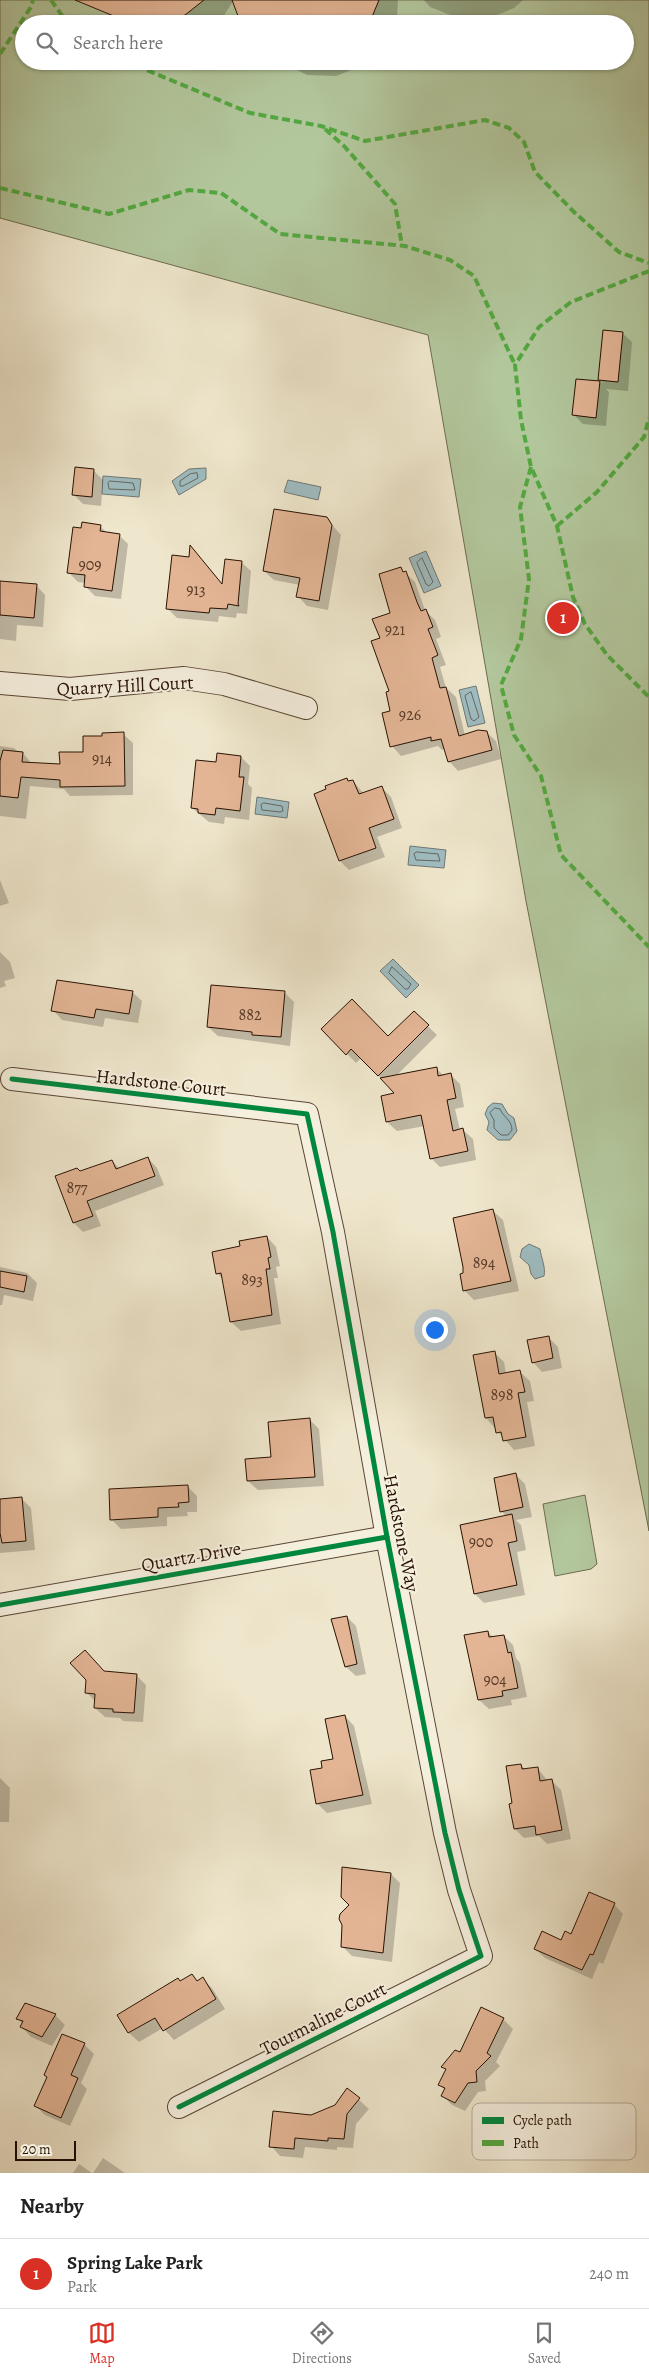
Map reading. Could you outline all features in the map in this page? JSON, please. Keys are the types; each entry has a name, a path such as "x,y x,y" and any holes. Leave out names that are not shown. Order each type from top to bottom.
{"street":[{"name":"Quarry Hill Court","path":"0,683 70,690 184,678 224,684 306,708"},
{"name":"Hardstone Court","path":"12,1079 307,1114"},
{"name":"Hardstone Way","path":"307,1114 333,1232 387,1537 445,1833 460,1890 481,1956"},
{"name":"Quartz Drive","path":"0,1605 387,1537"},
{"name":"Tourmaline Court","path":"179,2107 481,1956"}],"green space":[{"path":"0,0 649,0 649,1531 526,901 428,335 0,218"},
{"path":"585,1495 597,1564 591,1569 555,1576 543,1504"}],"water":[{"path":"206,468 206,479 179,495 172,481 189,469"},
{"path":"103,476 141,479 139,497 102,494"},
{"path":"288,480 321,487 318,500 284,492"},
{"path":"426,551 441,586 424,593 409,558"},
{"path":"476,686 485,723 468,727 459,690"},
{"path":"257,797 289,802 287,818 255,814"},
{"path":"410,846 446,850 444,868 408,865"},
{"path":"393,959 419,985 406,998 380,971"},
{"path":"493,1103 502,1104 508,1114 514,1118 517,1131 510,1140 498,1140 487,1130 489,1122 485,1114 488,1107"},
{"path":"529,1244 540,1249 544,1266 544,1276 535,1279 531,1274 529,1265 520,1257 522,1249"}],"building":[{"path":"75,0 204,0 185,15 111,15"},
{"path":"232,0 379,0 373,15 238,15"},
{"path":"603,330 623,332 618,382 598,380"},
{"path":"576,379 600,381 596,418 572,415"},
{"path":"75,467 94,469 92,497 72,495"},
{"path":"274,509 327,517 332,525 319,601 296,597 300,578 263,571"},
{"path":"82,522 101,525 100,531 120,534 112,591 84,587 85,575 67,573 73,527 81,528"},
{"path":"190,545 222,584 225,559 242,561 239,606 228,604 227,609 210,608 209,613 166,609 172,555 189,557"},
{"path":"401,567 403,572 406,571 421,611 426,609 433,627 428,629 438,655 432,658 440,688 446,687 459,736 478,730 487,731 492,750 448,762 441,739 431,741 431,737 390,747 382,713 390,711 386,692 389,691 371,641 380,638 372,619 390,613 379,574"},
{"path":"0,581 37,584 34,618 0,615"},
{"path":"124,732 125,786 60,787 60,780 21,777 18,798 0,796 0,761 3,750 23,752 22,762 60,764 59,752 83,752 83,736 102,736 102,733"},
{"path":"217,753 241,756 239,777 244,777 240,811 216,808 215,815 198,813 198,809 191,808 196,760 216,762"},
{"path":"347,778 348,781 353,780 359,794 382,786 394,819 369,828 376,848 339,861 314,794 326,789 325,786"},
{"path":"57,980 133,991 129,1014 96,1009 94,1018 51,1011"},
{"path":"211,985 285,991 281,1037 252,1035 252,1032 207,1027"},
{"path":"352,999 388,1036 414,1011 429,1025 378,1076 351,1049 346,1055 321,1029"},
{"path":"437,1067 438,1076 451,1073 456,1098 447,1100 453,1131 463,1128 468,1151 430,1159 421,1115 386,1122 381,1096 394,1093 380,1078"},
{"path":"148,1157 155,1176 87,1201 93,1216 73,1223 55,1176 77,1168 80,1171 112,1160 116,1169"},
{"path":"493,1209 511,1281 463,1291 460,1274 463,1273 463,1267 453,1218"},
{"path":"267,1236 271,1257 268,1258 270,1269 266,1269 272,1315 230,1322 221,1273 216,1274 212,1252 240,1246 239,1241"},
{"path":"0,1271 27,1276 24,1292 0,1287"},
{"path":"549,1336 553,1358 532,1363 527,1340"},
{"path":"495,1351 499,1374 520,1370 525,1392 518,1393 526,1437 503,1441 501,1432 496,1433 493,1417 485,1418 473,1355"},
{"path":"310,1418 315,1477 247,1481 245,1459 271,1457 268,1422"},
{"path":"516,1473 523,1507 500,1512 494,1478"},
{"path":"188,1485 189,1502 178,1503 179,1507 158,1508 158,1517 110,1520 109,1489"},
{"path":"22,1497 26,1541 2,1543 0,1533 0,1499"},
{"path":"512,1514 517,1541 508,1543 517,1585 474,1594 460,1525"},
{"path":"347,1616 357,1664 345,1667 331,1619"},
{"path":"488,1631 489,1637 504,1635 508,1653 511,1652 518,1688 502,1691 503,1696 478,1700 464,1635"},
{"path":"85,1650 104,1671 137,1674 134,1713 113,1712 113,1709 94,1708 95,1694 85,1693 86,1680 70,1663"},
{"path":"345,1715 363,1795 316,1804 310,1770 322,1768 321,1761 333,1759 325,1719"},
{"path":"521,1764 522,1769 538,1767 540,1781 552,1779 562,1830 536,1835 535,1826 514,1829 509,1804 512,1803 506,1766"},
{"path":"342,1867 391,1873 383,1953 341,1947 342,1925 339,1919 340,1914 349,1905 341,1897"},
{"path":"589,1892 615,1903 593,1955 590,1954 582,1970 534,1949 542,1931 561,1940 565,1931 571,1934"},
{"path":"192,1974 197,1981 203,1977 216,1999 163,2031 155,2018 128,2033 117,2015 178,1978 180,1981"},
{"path":"25,2003 56,2014 42,2037 20,2027 23,2021 16,2019"},
{"path":"481,2007 504,2018 487,2053 491,2056 476,2071 477,2082 468,2083 455,2103 441,2096 445,2088 438,2085 446,2069 441,2067 455,2050 460,2052"},
{"path":"62,2034 85,2043 71,2075 78,2078 61,2118 34,2106 47,2077 44,2075"},
{"path":"347,2088 360,2098 347,2114 344,2139 328,2138 328,2141 295,2138 294,2149 269,2147 273,2111 311,2115 335,2105"}],"marked path":[{"path":"26,15 33,0"},
{"path":"51,0 62,15"},
{"path":"0,54 15,31"},
{"path":"147,70 250,113 321,126 365,141 485,120 509,128 524,142 535,172 574,212 619,252 649,263"},
{"path":"325,129 344,146 395,204 402,246"},
{"path":"0,188 109,214 189,190 221,193 280,234 405,246 450,260 474,276 515,365"},
{"path":"649,271 571,302 539,327 515,365 521,420 531,467 557,526 573,597 585,624 607,655 649,697"},
{"path":"557,526 597,492 644,437 649,418"},
{"path":"531,467 520,507 529,579 521,639 501,685 514,735 541,776 561,855 649,947"}],"cycle path":[{"path":"12,1079 307,1114 333,1232 387,1537 445,1833 459,1890 481,1956 179,2107"},
{"path":"0,1605 387,1537"}],"place":[{"name":"Spring Lake Park","path":"563,618"}]}
